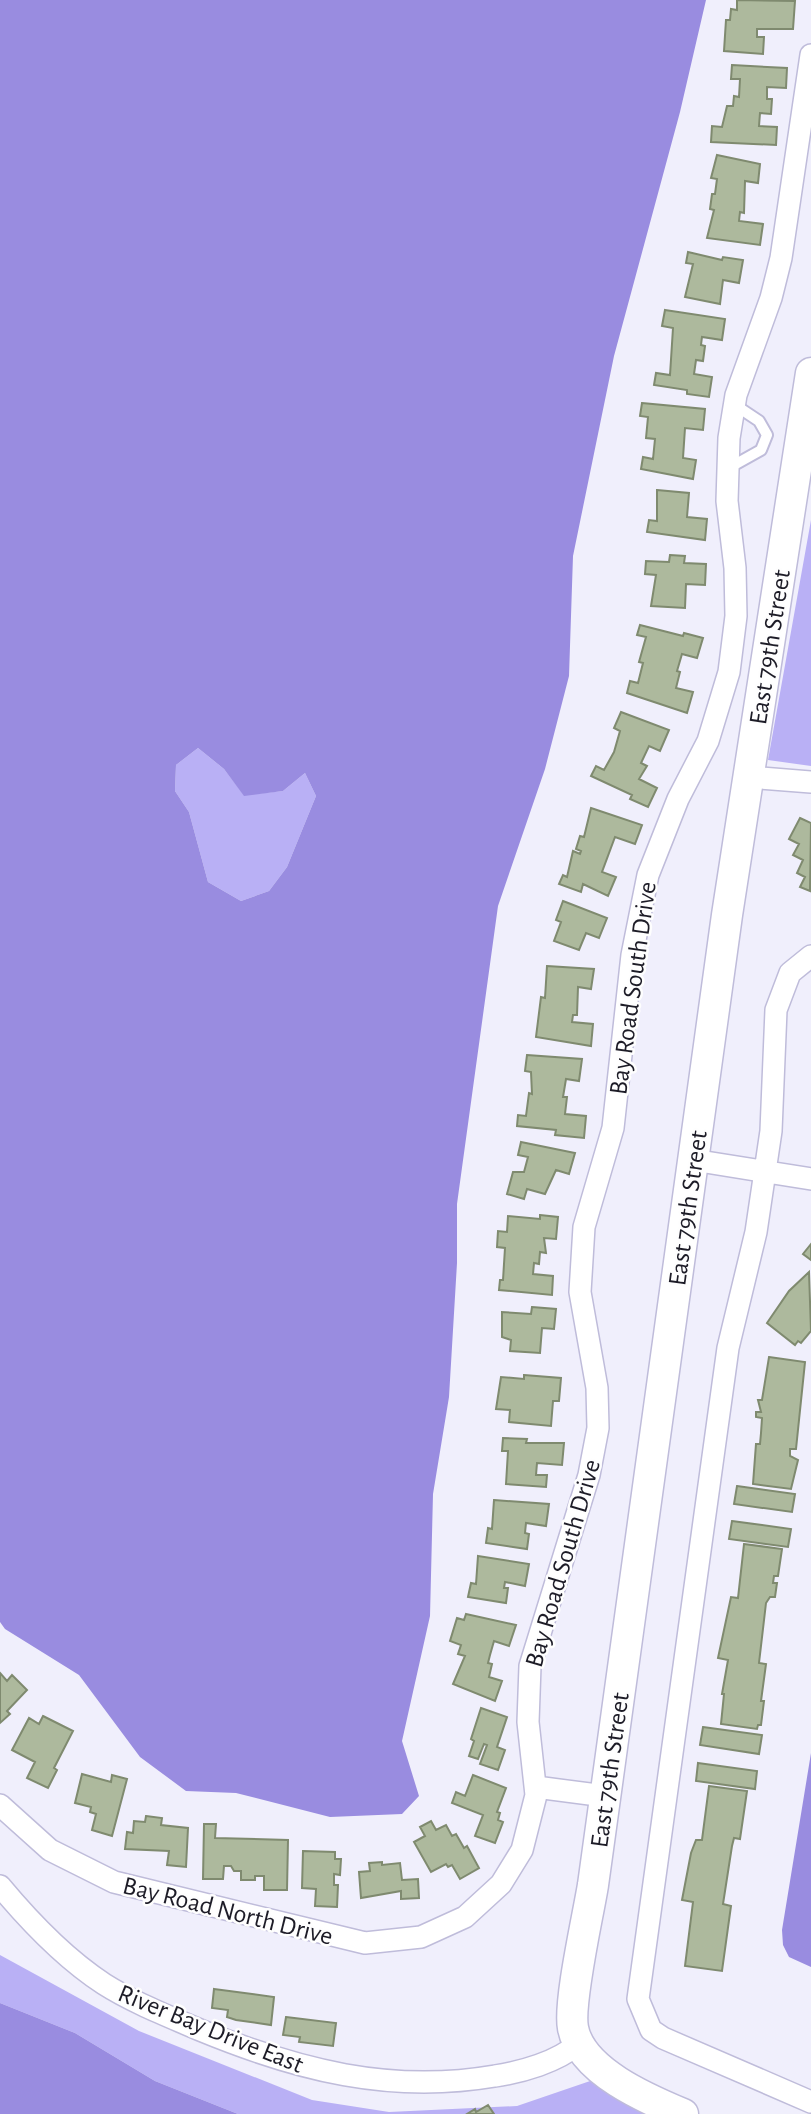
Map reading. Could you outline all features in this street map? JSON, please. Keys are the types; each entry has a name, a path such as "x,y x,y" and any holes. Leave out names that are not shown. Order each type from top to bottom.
{"street":[{"name":"Bay Road South Drive","path":"472,1911 501,1884 519,1857 532,1819 536,1787 528,1722 529,1674 535,1642 589,1475 598,1428 597,1388 580,1292 581,1251 590,1203 613,1128 632,955 648,875 678,799 708,741 729,671 735,632 736,594 727,468 735,405 771,298 781,258 811,55"},
{"name":"East 79th Street","path":"578,2043 572,2017 748,777 807,432 811,373"},
{"path":"748,777 811,782"},
{"path":"811,956 790,973 776,1010 771,1131 756,1232 728,1348 638,1999 639,2008 651,2030 663,2038 811,2102"},
{"path":"693,1160 811,1179"},
{"path":"536,1787 605,1796"},
{"name":"Bay Road North Drive","path":"0,1805 50,1850 114,1882 340,1939 373,1943 413,1939 436,1932 472,1911"},
{"name":"River Bay Drive East","path":"0,1886 58,1948 104,1983 167,2016 304,2068 382,2082 446,2083 523,2070 578,2043"},
{"path":"578,2043 589,2058 631,2089 684,2114"}],"lane":[{"path":"727,468 761,450 767,435 759,421 735,405"}],"shaded area":[{"path":"0,0 706,0 680,112 614,356 573,556 569,676 545,769 498,906 457,1204 457,1263 449,1397 433,1494 430,1616 402,1741 419,1796 402,1814 330,1817 236,1793 186,1791 140,1757 79,1675 5,1629 0,1622","holes":["198,748 224,769 244,796 283,791 305,773 316,796 287,867 269,891 241,901 208,882 189,812 175,791 176,765"]},
{"path":"811,520 811,766 768,760"},
{"path":"198,748 224,769 244,795 283,791 305,773 316,796 287,867 269,891 241,901 208,882 189,812 175,791 176,765"},
{"path":"811,1753 811,1967 789,1957 783,1945 782,1930"},
{"path":"0,1955 139,2031 312,2100 389,2112 517,2106 596,2079 644,2114 238,2114 155,2081 75,2033 0,2003"},
{"path":"0,2003 75,2033 155,2081 238,2114 0,2114"}],"building":[{"path":"737,0 795,1 793,29 757,29 757,37 764,37 763,54 724,51 726,20 730,20 731,9 737,10"},
{"path":"732,65 787,68 786,88 767,87 767,99 772,99 771,114 760,113 759,126 777,127 776,145 711,142 712,126 722,127 727,106 733,106 734,96 739,97 740,79 731,79"},
{"path":"717,155 760,164 758,183 745,181 744,213 740,212 739,221 763,224 760,245 707,238 714,210 710,209 717,179 711,178"},
{"path":"688,252 722,260 723,257 743,260 739,283 723,280 720,304 685,297 693,264 686,263"},
{"path":"665,310 725,319 722,340 702,337 701,345 705,346 703,361 696,360 694,374 712,377 709,397 687,394 687,390 654,385 656,373 670,375 673,328 662,326"},
{"path":"642,403 705,409 703,430 685,428 683,458 696,460 693,479 641,469 643,457 653,459 655,439 646,438 648,417 640,416"},
{"path":"657,490 689,493 687,517 707,519 705,540 647,532 649,520 657,521"},
{"path":"670,555 685,556 684,563 706,564 705,585 686,584 685,608 651,606 656,575 645,574 646,561 669,562"},
{"path":"640,625 703,638 697,658 682,654 677,671 680,672 676,688 693,692 687,713 627,693 630,681 638,683 643,663 639,662 646,637 637,635"},
{"path":"621,712 669,730 660,751 649,746 641,763 647,766 639,779 657,788 648,807 630,799 632,795 591,776 596,766 604,770 614,752 620,731 614,728"},
{"path":"591,808 642,825 635,844 615,837 602,872 616,877 608,896 583,884 581,892 559,884 563,875 567,877 573,851 580,854 581,851 576,849 580,836 584,837"},
{"path":"800,818 811,823 810,891 800,887 805,877 797,873 803,860 793,855 799,844 789,839"},
{"path":"563,901 607,918 599,938 586,933 579,950 554,941 561,922 556,920"},
{"path":"547,966 594,969 591,989 578,987 577,1015 573,1015 572,1022 593,1024 591,1046 536,1037 541,997 545,998"},
{"path":"527,1055 582,1059 579,1081 566,1079 563,1097 567,1097 565,1114 586,1116 584,1138 555,1135 556,1130 517,1126 518,1115 526,1116 529,1093 532,1094 531,1072 525,1071"},
{"path":"521,1142 575,1153 569,1174 556,1170 545,1194 527,1189 524,1199 507,1194 513,1172 524,1172 528,1157 518,1155"},
{"path":"540,1215 558,1217 556,1239 544,1238 546,1253 540,1252 539,1264 534,1263 533,1274 553,1276 552,1295 499,1290 500,1280 503,1280 505,1248 497,1247 498,1231 507,1232 508,1216 540,1219"},
{"path":"811,1244 811,1260 803,1254"},
{"path":"809,1272 811,1331 801,1343 798,1341 795,1345 767,1323 789,1291"},
{"path":"532,1307 556,1309 554,1329 542,1328 540,1353 510,1351 511,1340 502,1337 502,1312 531,1314"},
{"path":"769,1357 805,1362 796,1449 790,1449 790,1456 798,1460 791,1489 753,1484 756,1444 760,1444 762,1418 756,1417 756,1412 761,1412 758,1400 762,1400"},
{"path":"524,1375 561,1378 559,1401 553,1401 551,1426 509,1422 510,1410 496,1409 501,1377 524,1379"},
{"path":"503,1438 527,1439 526,1443 564,1443 562,1465 537,1463 536,1475 547,1475 546,1487 506,1484 508,1451 502,1451"},
{"path":"737,1486 795,1494 792,1512 734,1504"},
{"path":"494,1500 549,1504 546,1526 526,1523 525,1533 529,1534 527,1549 486,1543 488,1528 492,1529"},
{"path":"732,1521 791,1529 788,1547 729,1539"},
{"path":"744,1544 782,1549 778,1576 774,1576 773,1583 777,1583 775,1597 770,1597 766,1603 759,1663 766,1664 761,1701 764,1701 761,1725 758,1725 757,1729 721,1724 722,1694 728,1660 718,1658 731,1597 738,1598"},
{"path":"478,1556 529,1564 525,1586 505,1582 504,1588 508,1588 506,1603 468,1597 471,1583 476,1584"},
{"path":"466,1614 516,1625 509,1646 494,1641 490,1655 488,1663 492,1664 489,1677 502,1681 495,1701 453,1684 465,1656 458,1654 461,1645 450,1641 457,1618 464,1620"},
{"path":"0,1673 7,1681 12,1675 27,1690 7,1711 10,1714 0,1723"},
{"path":"481,1708 507,1717 497,1747 505,1750 498,1770 480,1764 487,1745 484,1744 478,1759 469,1756 474,1741 471,1739"},
{"path":"43,1716 73,1731 54,1768 57,1770 48,1788 27,1778 35,1762 12,1750 29,1718 39,1724"},
{"path":"703,1727 762,1735 759,1754 700,1745"},
{"path":"698,1763 757,1771 755,1789 696,1781"},
{"path":"82,1774 111,1782 112,1775 127,1779 112,1836 92,1830 96,1814 90,1812 91,1807 75,1803"},
{"path":"473,1775 506,1788 497,1812 500,1813 498,1820 503,1822 495,1843 475,1836 483,1815 452,1803 456,1792 465,1796"},
{"path":"709,1786 747,1791 740,1839 734,1838 732,1846 723,1904 731,1906 722,1971 685,1966 693,1902 682,1900 691,1853 696,1840 702,1840"},
{"path":"146,1816 162,1818 161,1825 188,1828 186,1867 167,1865 169,1851 125,1849 127,1832 133,1833 134,1821 145,1822"},
{"path":"431,1821 436,1830 446,1825 452,1836 456,1834 464,1848 467,1846 479,1868 460,1879 452,1865 448,1867 446,1864 431,1872 414,1842 425,1836 420,1827"},
{"path":"204,1824 216,1824 215,1838 288,1840 287,1890 264,1890 264,1876 255,1876 255,1880 241,1880 241,1871 234,1871 231,1866 224,1866 223,1879 203,1879"},
{"path":"303,1851 335,1852 335,1859 341,1859 340,1875 334,1874 334,1885 338,1885 337,1907 315,1906 316,1889 302,1888"},
{"path":"382,1862 382,1865 400,1863 402,1880 418,1879 419,1898 401,1899 401,1891 361,1898 359,1872 370,1871 369,1863"},
{"path":"214,1989 274,1997 271,2025 236,2020 227,2017 228,2010 212,2008"},
{"path":"286,2017 336,2023 333,2046 299,2042 300,2037 283,2035"},
{"path":"488,2105 494,2114 467,2114 475,2109 476,2112"}]}
